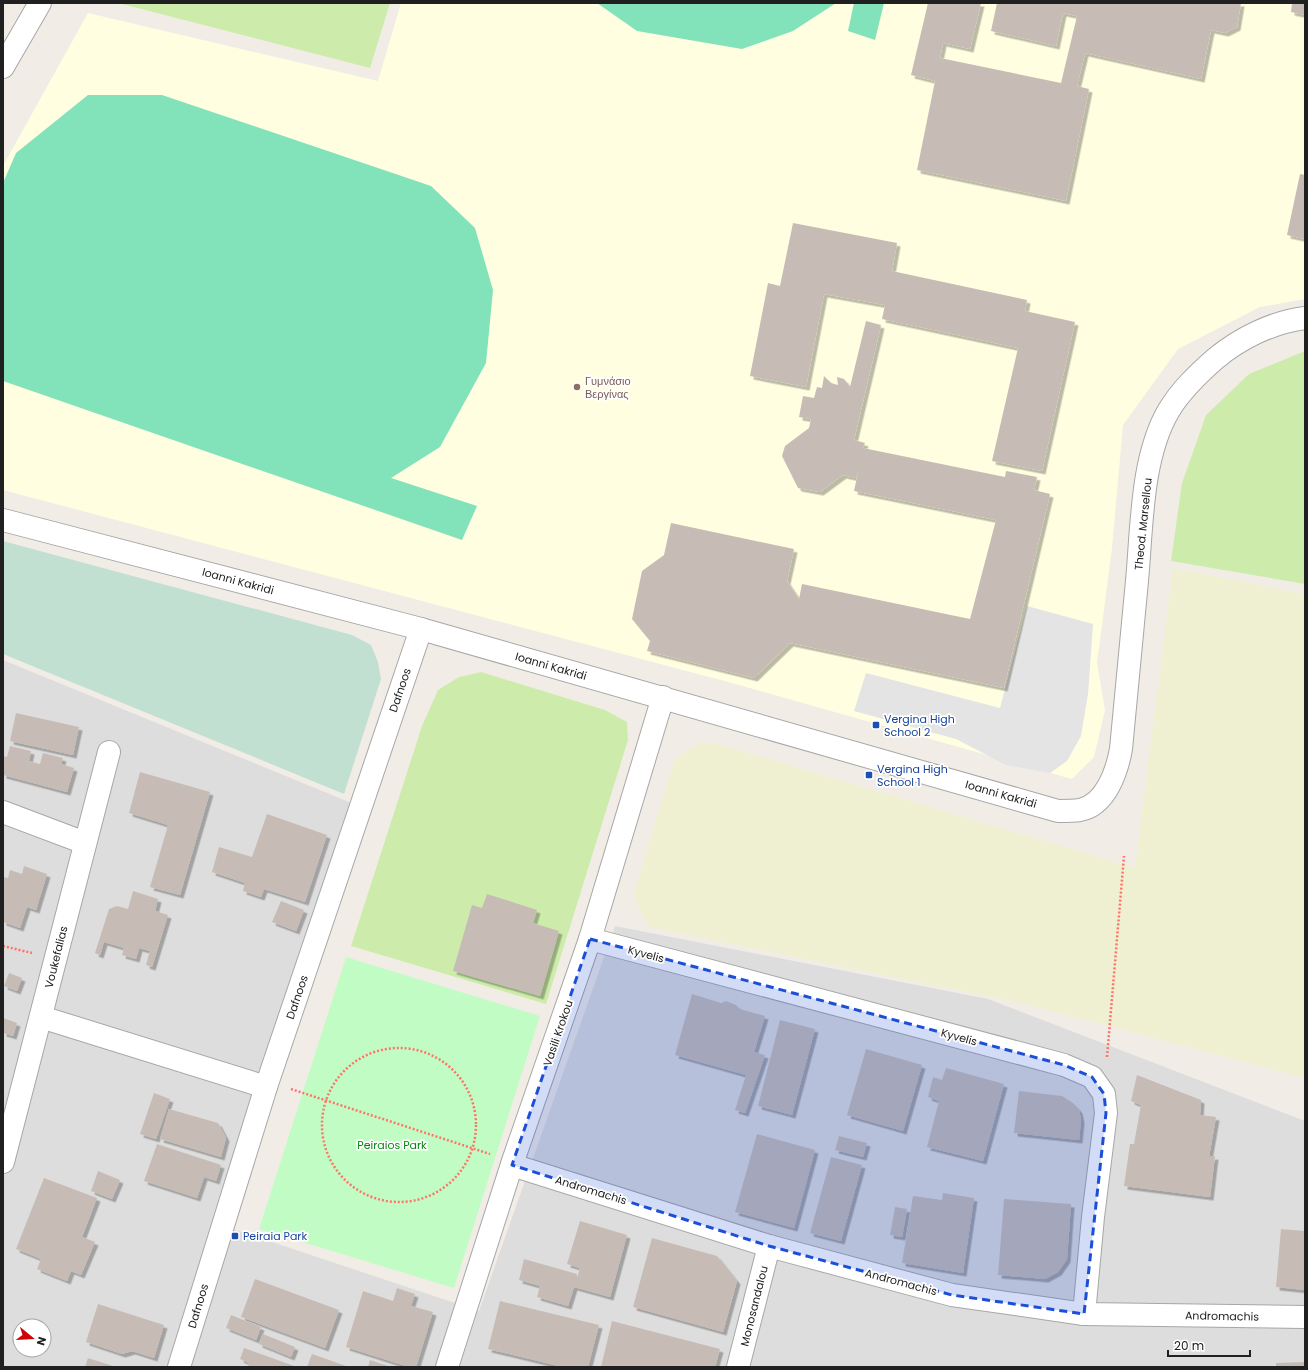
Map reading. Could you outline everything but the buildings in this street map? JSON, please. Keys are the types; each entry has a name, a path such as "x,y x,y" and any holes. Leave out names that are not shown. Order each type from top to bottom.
{"street":[{"path":"3,67 40,3"},
{"name":"Theod. Marsellou","path":"1095,803 1109,786 1117,769 1120,756 1148,479 1160,429 1169,410 1184,389 1220,354 1255,333 1272,326 1305,318"},
{"name":"Ioanni Kakridi","path":"3,520 421,629 1058,811 1081,810 1095,803"},
{"name":"Dafnoos","path":"179,1367 266,1087 421,629"},
{"name":"Vasili Krokou","path":"446,1367 502,1160 590,940 663,697"},
{"name":"Voukefalias","path":"3,1162 109,752"},
{"path":"3,812 85,842"},
{"name":"Kyvelis","path":"590,940 1064,1066 1092,1078 1104,1094"},
{"path":"41,1017 266,1087"},
{"path":"1084,1314 1093,1217 1106,1113 1104,1094"},
{"name":"Andromachis","path":"502,1160 769,1246 952,1295 1084,1314 1305,1317"},
{"name":"Monosandalou","path":"738,1367 769,1246"}],"path":[{"path":"1104,1094 1124,856"},
{"path":"400,1047 424,1051 445,1062 462,1079 473,1100 477,1125 473,1149 462,1170 445,1188 423,1199 399,1203 375,1199 353,1188 336,1170 326,1148 322,1124 326,1100 337,1079 354,1061 376,1051 400,1047"},
{"path":"298,1091 502,1160"}],"highlighted area":[{"path":"590,939 1064,1065 1092,1077 1104,1094 1106,1113 1084,1314 952,1295 769,1246 512,1165"}],"shaded area":[{"name":"Γυμνάσιο Βεργίνας","path":"401,3 1305,3 1305,299 1260,307 1178,349 1123,425 1112,548 1097,663 1105,710 1094,757 1072,779 732,683 3,490 3,166 88,13 378,81"},
{"path":"3,541 352,635 371,645 378,662 381,679 344,794 3,654"},
{"path":"1173,568 1305,594 1305,1078 1022,1003 649,927 633,895 675,759 698,744 718,744 1135,868"},
{"path":"1027,606 1093,624 1088,694 1081,736 1067,761 1050,773 1006,765 956,739 854,711 866,673 1000,708"},
{"path":"3,660 371,811 230,1228 479,1311 615,926 988,999 1305,1121 1305,1367 3,1367"}],"green space":[{"path":"118,3 390,3 370,68"},
{"path":"597,3 836,3 793,31 742,49 637,31"},
{"path":"854,3 884,3 875,40 848,31"},
{"path":"88,95 162,95 431,186 475,228 493,290 486,363 440,447 391,478 477,506 462,540 3,381 3,183 16,153"},
{"path":"1305,351 1305,584 1171,561 1182,483 1206,415 1249,374"},
{"path":"481,672 605,710 627,722 628,740 546,1004 351,946 422,726 438,690 459,677"},
{"name":"Peiraios Park","path":"346,957 540,1016 454,1288 259,1229"}],"place":[{"name":"Γυμνάσιο Βεργίνας","path":"577,387"},
{"name":"Vergina High School 2","path":"876,725"},
{"name":"Vergina High School 1","path":"869,775"},
{"name":"Peiraia Park","path":"235,1236"}]}
